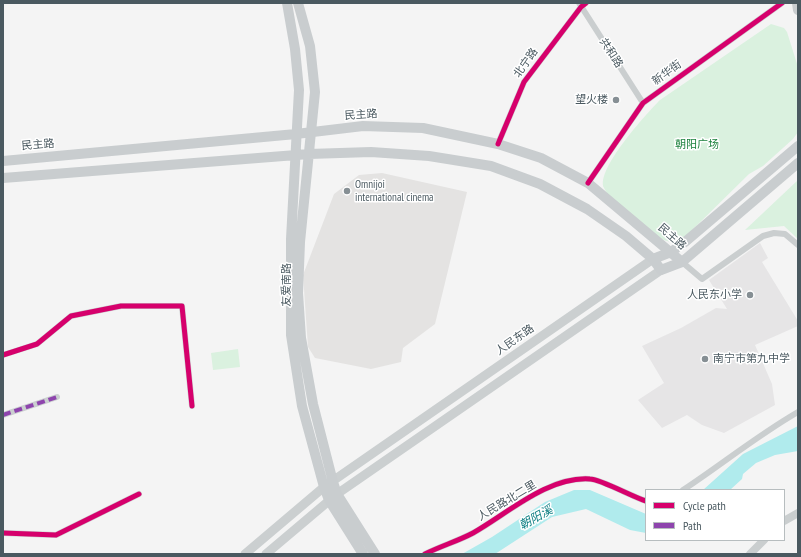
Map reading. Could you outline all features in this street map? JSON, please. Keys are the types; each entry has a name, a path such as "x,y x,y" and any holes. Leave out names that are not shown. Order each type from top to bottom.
{"main road":[{"name":"友爱南路","path":"287,3 295,49 299,90 294,156 290,291 291,335 302,406 328,485 363,554"},
{"name":"友爱南路","path":"298,3 310,46 315,92 300,242 298,293 301,338 328,485"},
{"path":"797,3 798,10"},
{"name":"民主路","path":"3,161 296,134 363,126 423,128 498,144 541,158 588,183 682,262"},
{"name":"人民东路","path":"246,554 328,485 653,259 671,252 685,242 798,146"},
{"path":"3,178 309,154 371,152 421,156 491,166 540,184 587,209 626,236 653,259 661,270"},
{"path":"266,554 333,497 661,270 682,262 798,163"},
{"name":"友爱南路","path":"333,497 375,554"}],"street":[{"name":"新华街","path":"588,183 643,103 782,3"},
{"name":"共和路","path":"582,4 643,103"},
{"name":"北宁路","path":"498,144 524,82 582,4"},
{"path":"682,262 702,279 763,236 774,233 785,234 798,245"},
{"path":"3,355 37,344 71,316 121,306 182,306 192,406"},
{"path":"3,414 57,397"},
{"path":"684,489 721,465 775,425 798,412"},
{"name":"人民路北二里","path":"425,554 472,533 514,506 546,489 575,479 592,478 630,496 645,501"},
{"path":"3,532 56,535 139,494"},
{"path":"785,520 798,513"},
{"path":"750,554 761,547"}],"shaded area":[{"path":"382,173 467,192 435,324 403,348 401,362 371,369 315,358 308,347 303,275 334,194 359,175"},
{"name":"南宁市第九中学","path":"760,243 768,258 762,262 798,321 798,326 755,345 772,384 775,405 724,433 702,425 687,415 662,428 638,400 664,383 642,346 681,328 716,308 727,309 709,280"}],"green space":[{"name":"朝阳广场","path":"771,24 784,28 787,32 798,67 798,132 793,139 763,166 749,174 681,241 675,242 660,238 611,199 604,188 603,180 607,168 634,129 660,100"},
{"path":"798,180 798,239 784,226 745,230"},
{"path":"238,349 240,367 213,370 211,353"}],"water":[{"path":"798,426 798,451 775,455 756,463 743,474 742,479 731,489 704,489 743,454"},
{"name":"朝阳溪","path":"574,490 590,490 645,514 645,533 630,530 586,509 552,517 495,554 462,554 492,537 545,502"}],"marked path":[{"path":"3,415 57,397"}],"cycle path":[{"path":"498,144 524,82 581,7 586,3"},
{"path":"588,183 643,103 782,3"},
{"path":"3,355 37,344 71,316 121,306 182,306 192,406"},
{"path":"425,554 473,533 543,490 574,480 595,480 645,501"},
{"path":"3,533 56,535 139,494"}],"place":[{"name":"望火楼","path":"616,100"},
{"name":"Omnijoi international cinema","path":"347,191"},
{"name":"人民东小学","path":"750,295"},
{"name":"南宁市第九中学","path":"705,359"}]}
